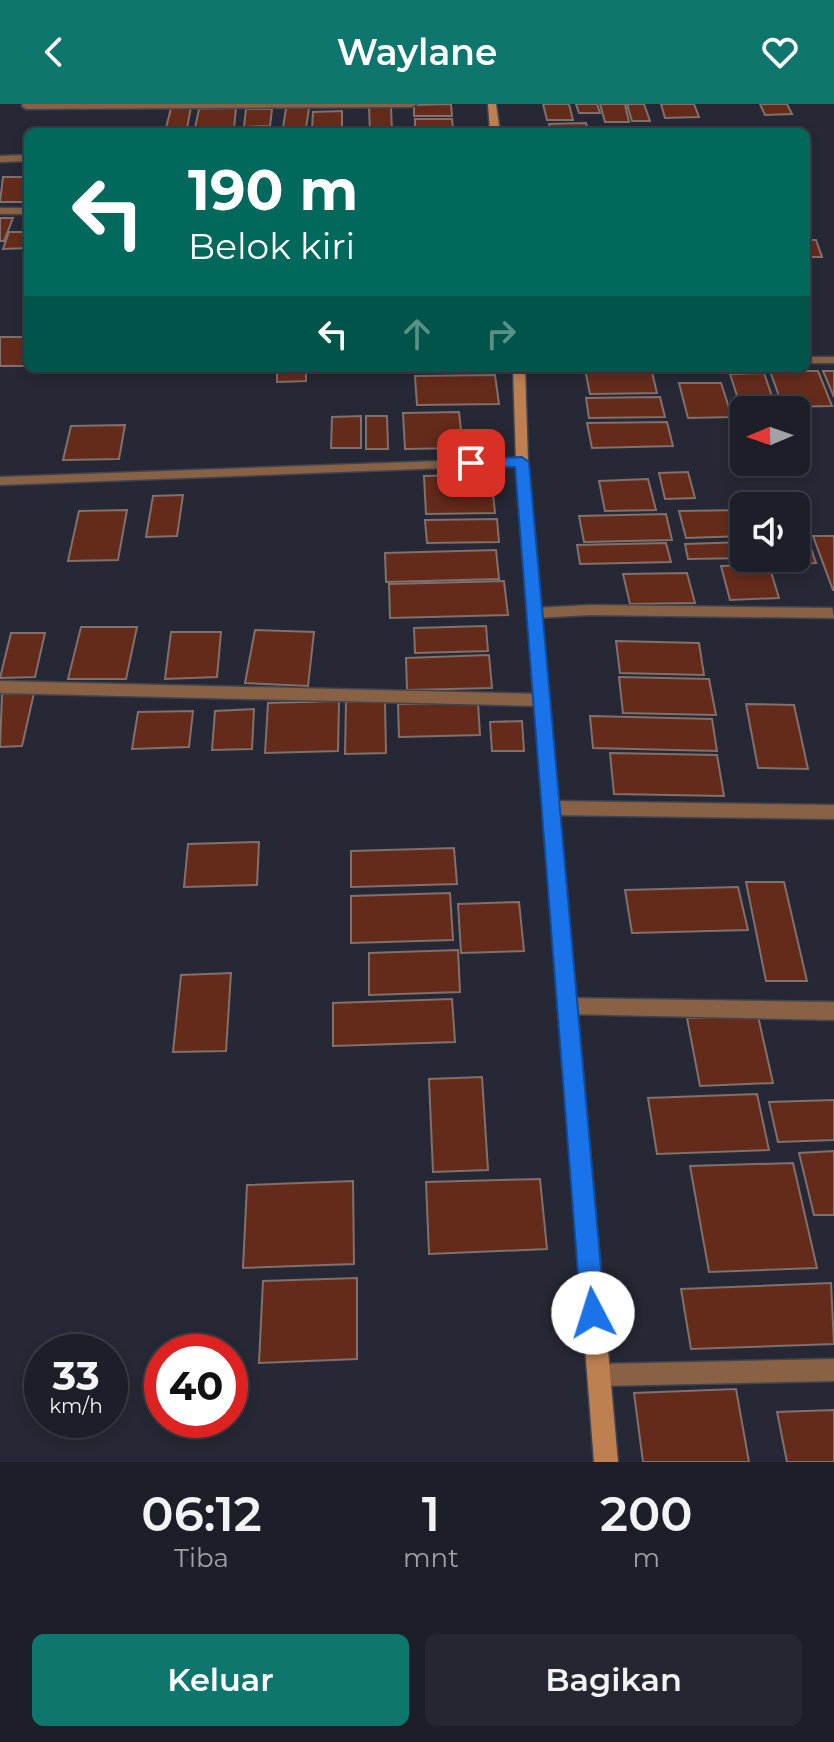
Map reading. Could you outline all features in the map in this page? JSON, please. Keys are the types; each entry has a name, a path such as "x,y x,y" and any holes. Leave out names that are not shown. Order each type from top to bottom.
{"street":[{"path":"26,106 412,104"},
{"path":"492,104 495,128"},
{"path":"0,159 24,158"},
{"path":"0,211 24,211"},
{"path":"810,360 834,360"},
{"path":"519,372 522,462 606,1462"},
{"path":"0,481 522,462"},
{"path":"535,613 832,613"},
{"path":"0,687 541,700"},
{"path":"551,808 834,812"},
{"path":"566,1006 834,1011"},
{"path":"599,1375 834,1370"}],"building":[{"path":"451,104 452,116 414,116 414,105"},
{"path":"543,104 569,104 573,120 547,120"},
{"path":"576,104 597,104 600,113 579,113"},
{"path":"600,104 625,104 629,122 605,122"},
{"path":"627,104 644,104 650,121 632,121"},
{"path":"661,104 694,104 699,117 665,118"},
{"path":"760,104 787,104 792,114 765,115"},
{"path":"191,107 187,128 166,128 171,108"},
{"path":"369,107 391,107 392,128 370,128"},
{"path":"236,108 234,128 195,128 199,109"},
{"path":"286,108 309,108 306,128 283,128"},
{"path":"246,109 272,109 270,126 244,127"},
{"path":"342,111 342,128 312,128 313,112"},
{"path":"415,119 452,119 453,128 415,128"},
{"path":"586,123 587,128 550,128 549,124"},
{"path":"3,177 24,177 24,202 0,202"},
{"path":"0,218 13,218 4,241 0,241"},
{"path":"9,232 24,232 24,248 3,249"},
{"path":"810,240 816,240 822,257 810,257"},
{"path":"0,337 24,337 24,366 0,366"},
{"path":"818,371 832,406 810,406 810,396 779,396 770,372"},
{"path":"823,371 834,371 834,397"},
{"path":"277,372 306,372 306,381 277,382"},
{"path":"586,372 652,372 657,393 590,394"},
{"path":"764,373 772,396 737,396 730,374"},
{"path":"495,375 499,404 417,405 415,376"},
{"path":"679,383 721,383 730,417 688,418"},
{"path":"660,397 665,417 589,418 586,398"},
{"path":"459,412 463,448 405,449 403,413"},
{"path":"361,416 361,448 331,448 332,417"},
{"path":"366,416 387,416 388,449 366,449"},
{"path":"667,422 673,446 592,448 587,423"},
{"path":"125,425 119,459 63,460 71,426"},
{"path":"688,472 695,498 665,499 659,473"},
{"path":"491,474 495,513 426,514 424,476"},
{"path":"648,479 656,510 605,511 599,481"},
{"path":"183,495 177,536 146,537 153,496"},
{"path":"127,510 118,560 68,561 79,511"},
{"path":"730,510 730,536 686,538 679,511"},
{"path":"666,514 672,540 584,542 579,516"},
{"path":"497,519 499,542 427,543 425,520"},
{"path":"813,536 834,536 834,590 833,590"},
{"path":"730,542 730,558 688,559 685,544"},
{"path":"666,543 671,562 580,564 577,545"},
{"path":"810,546 816,563 810,563"},
{"path":"496,550 499,579 386,582 385,553"},
{"path":"721,566 730,566 730,572 771,572 779,598 730,600"},
{"path":"687,573 695,603 630,604 623,574"},
{"path":"504,581 508,615 390,618 389,584"},
{"path":"486,626 488,651 415,653 414,628"},
{"path":"81,627 137,627 126,679 68,679"},
{"path":"255,630 314,632 308,686 245,683"},
{"path":"171,632 221,632 217,677 165,679"},
{"path":"11,633 45,633 35,677 0,678"},
{"path":"616,641 699,643 704,675 620,673"},
{"path":"489,655 492,688 407,690 406,658"},
{"path":"619,677 709,679 716,715 623,713"},
{"path":"34,693 22,746 0,747 2,694"},
{"path":"339,701 338,751 265,753 268,703"},
{"path":"346,702 385,702 386,753 345,754"},
{"path":"478,703 480,735 399,737 398,704"},
{"path":"746,704 794,705 808,769 758,768"},
{"path":"254,709 252,749 212,750 215,711"},
{"path":"193,711 189,747 132,749 138,712"},
{"path":"590,716 712,719 717,751 593,748"},
{"path":"522,721 524,751 492,751 490,722"},
{"path":"610,753 717,755 724,796 614,794"},
{"path":"259,842 257,885 184,887 188,844"},
{"path":"454,848 457,884 351,887 351,851"},
{"path":"746,882 784,882 807,981 766,981"},
{"path":"738,887 748,930 632,933 625,890"},
{"path":"450,893 453,940 351,943 351,896"},
{"path":"519,902 524,951 461,953 458,904"},
{"path":"458,950 460,992 369,995 369,953"},
{"path":"231,973 226,1051 173,1052 181,975"},
{"path":"452,999 455,1042 333,1046 333,1003"},
{"path":"758,1016 773,1083 700,1086 687,1018"},
{"path":"482,1077 488,1170 433,1172 429,1079"},
{"path":"757,1094 769,1150 657,1154 648,1098"},
{"path":"834,1100 834,1140 778,1142 769,1102"},
{"path":"834,1151 834,1215 814,1215 799,1153"},
{"path":"793,1163 817,1268 709,1272 690,1166"},
{"path":"540,1179 547,1249 429,1254 426,1182"},
{"path":"353,1181 354,1264 243,1268 247,1185"},
{"path":"357,1278 357,1359 259,1363 263,1281"},
{"path":"831,1283 834,1344 691,1349 681,1289"},
{"path":"736,1389 749,1462 643,1462 634,1393"},
{"path":"834,1410 834,1462 787,1462 777,1412"}],"route":[{"path":"471,463 522,462 593,1313"}]}
